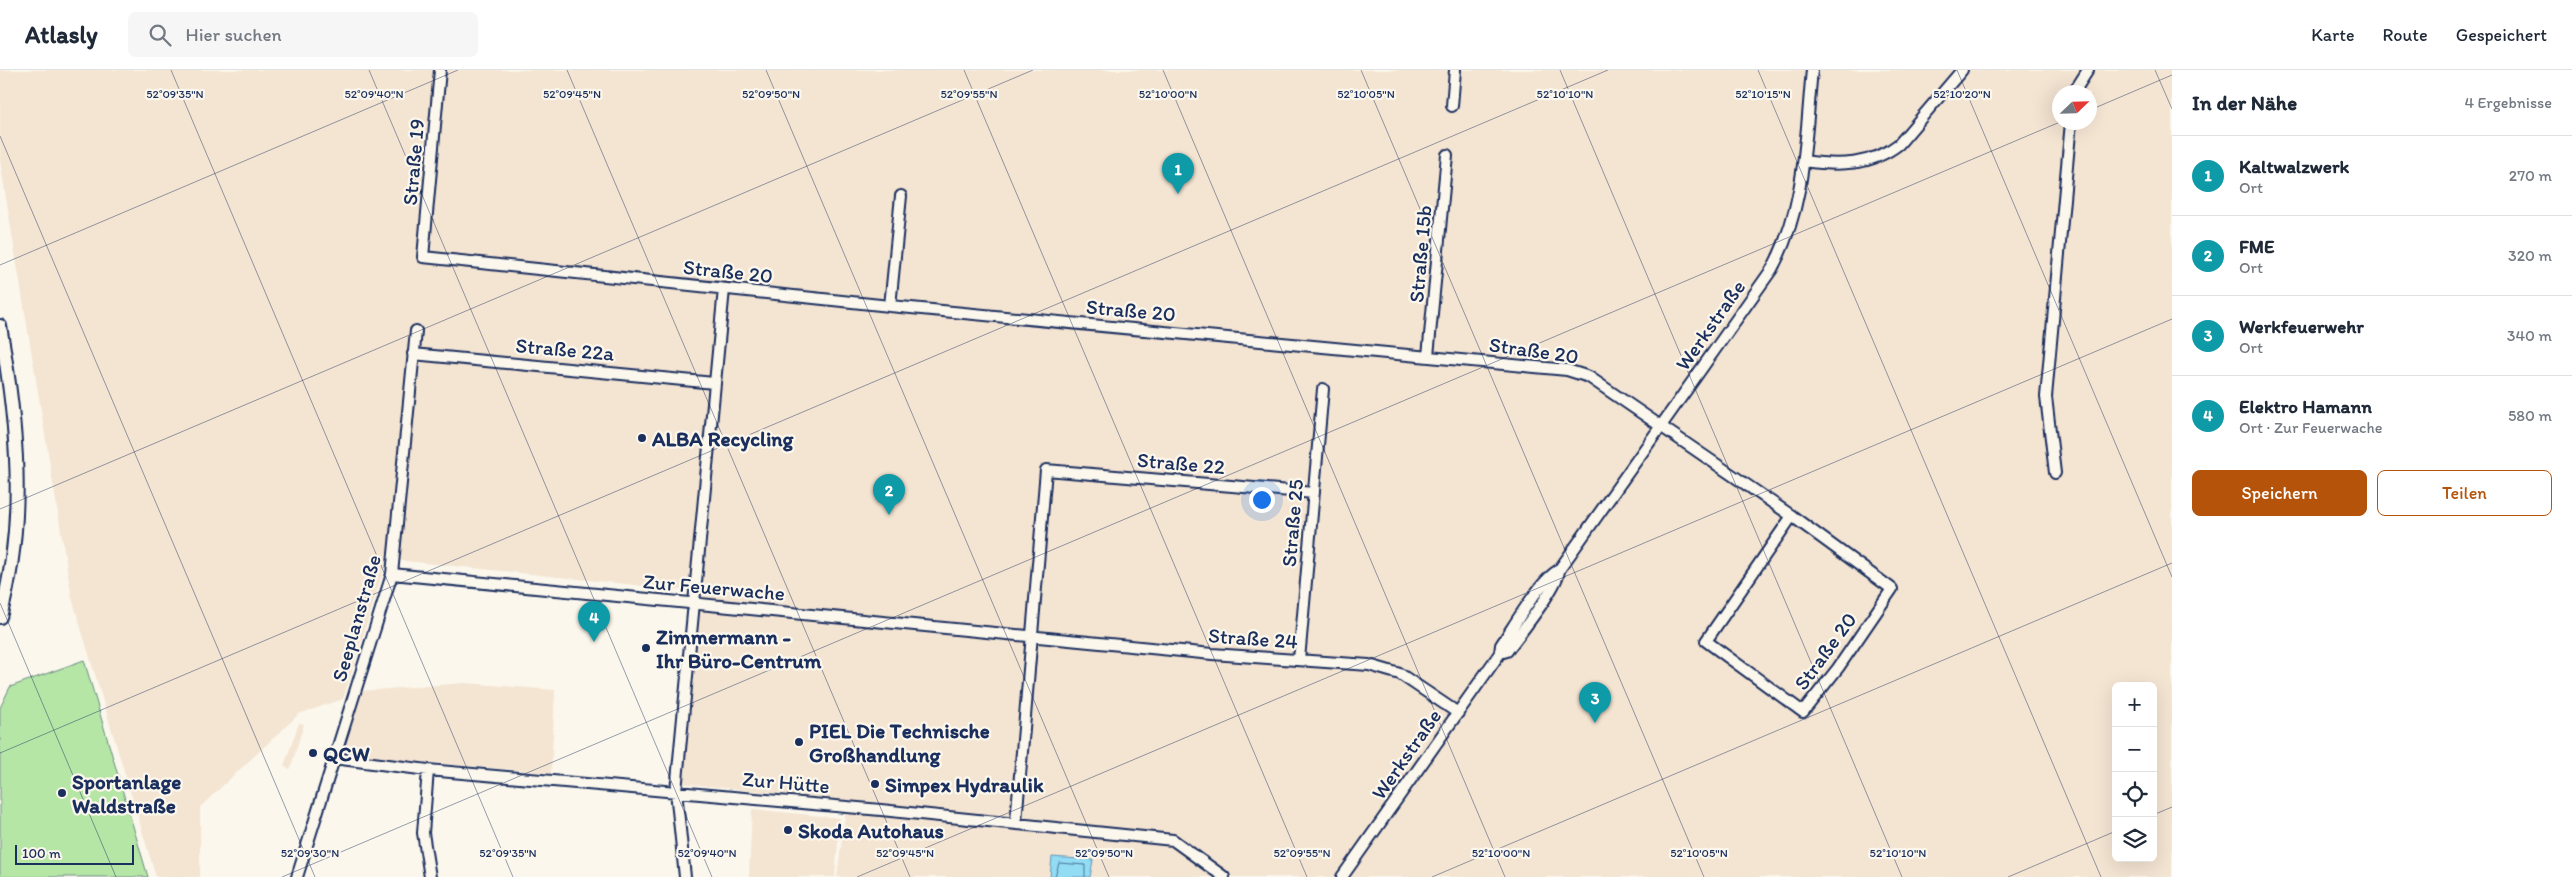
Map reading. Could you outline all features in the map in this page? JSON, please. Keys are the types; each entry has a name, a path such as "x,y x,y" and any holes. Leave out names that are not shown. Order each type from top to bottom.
{"main road":[{"path":"0,326 11,387 17,494 14,542 0,617"}],"street":[{"name":"Straße 19","path":"423,258 440,70"},
{"path":"1452,106 1455,70"},
{"name":"Werkstraße","path":"1342,877 1500,653 1501,645 1534,598 1553,573 1559,570 1742,313 1782,250 1795,216 1804,161 1812,70"},
{"path":"1804,161 1856,164 1887,154 1899,144 1962,70"},
{"path":"2078,85 2088,70"},
{"path":"2055,473 2046,397 2070,130"},
{"name":"Straße 15b","path":"1428,356 1447,155"},
{"path":"890,306 901,196"},
{"name":"Straße 20","path":"423,258 890,306 1567,370 1589,377 1792,516 1892,589 1838,668 1803,712 1706,641 1792,516"},
{"path":"685,877 676,791 724,289"},
{"name":"Seeplanstraße","path":"298,877 333,758 392,574 416,331"},
{"name":"Straße 22a","path":"413,354 714,383"},
{"name":"Straße 25","path":"1299,660 1323,390"},
{"name":"Straße 22","path":"1033,636 1046,470 1314,493"},
{"name":"Zur Feuerwache","path":"392,574 1033,636"},
{"path":"1016,822 1033,636"},
{"name":"Straße 24","path":"1033,636 1369,665 1400,674 1458,713"},
{"name":"Zur Hütte","path":"333,758 428,770 1016,822 1173,840 1224,877"},
{"path":"428,770 423,833 430,877"}],"shaded area":[{"path":"0,70 2172,70 2172,877 837,877 847,801 672,782 692,591 387,559 343,699 299,714 200,807 200,877 156,877 72,598 0,161"},
{"path":"464,683 555,690 551,773 361,757 350,751 346,744 362,691"},
{"path":"299,723 304,724 290,769 284,766"},
{"name":"Skoda Autohaus","path":"752,809 840,818 835,877 749,877"}],"green space":[{"name":"Sportanlage Waldstraße","path":"84,660 148,877 0,877 0,708 10,687"}],"water":[{"path":"1052,857 1093,860 1090,877 1050,877"}],"place":[{"name":"Kaltwalzwerk","path":"1178,194"},
{"name":"ALBA Recycling","path":"642,438"},
{"name":"FME","path":"889,515"},
{"name":"Elektro Hamann","path":"594,642"},
{"name":"Zimmermann - Ihr Büro-Centrum","path":"646,648"},
{"name":"Werkfeuerwehr","path":"1595,723"},
{"name":"PIEL Die Technische Großhandlung","path":"799,742"},
{"name":"QCW","path":"313,753"},
{"name":"Simpex Hydraulik","path":"875,784"},
{"name":"Sportanlage Waldstraße","path":"62,793"},
{"name":"Skoda Autohaus","path":"788,830"}]}
